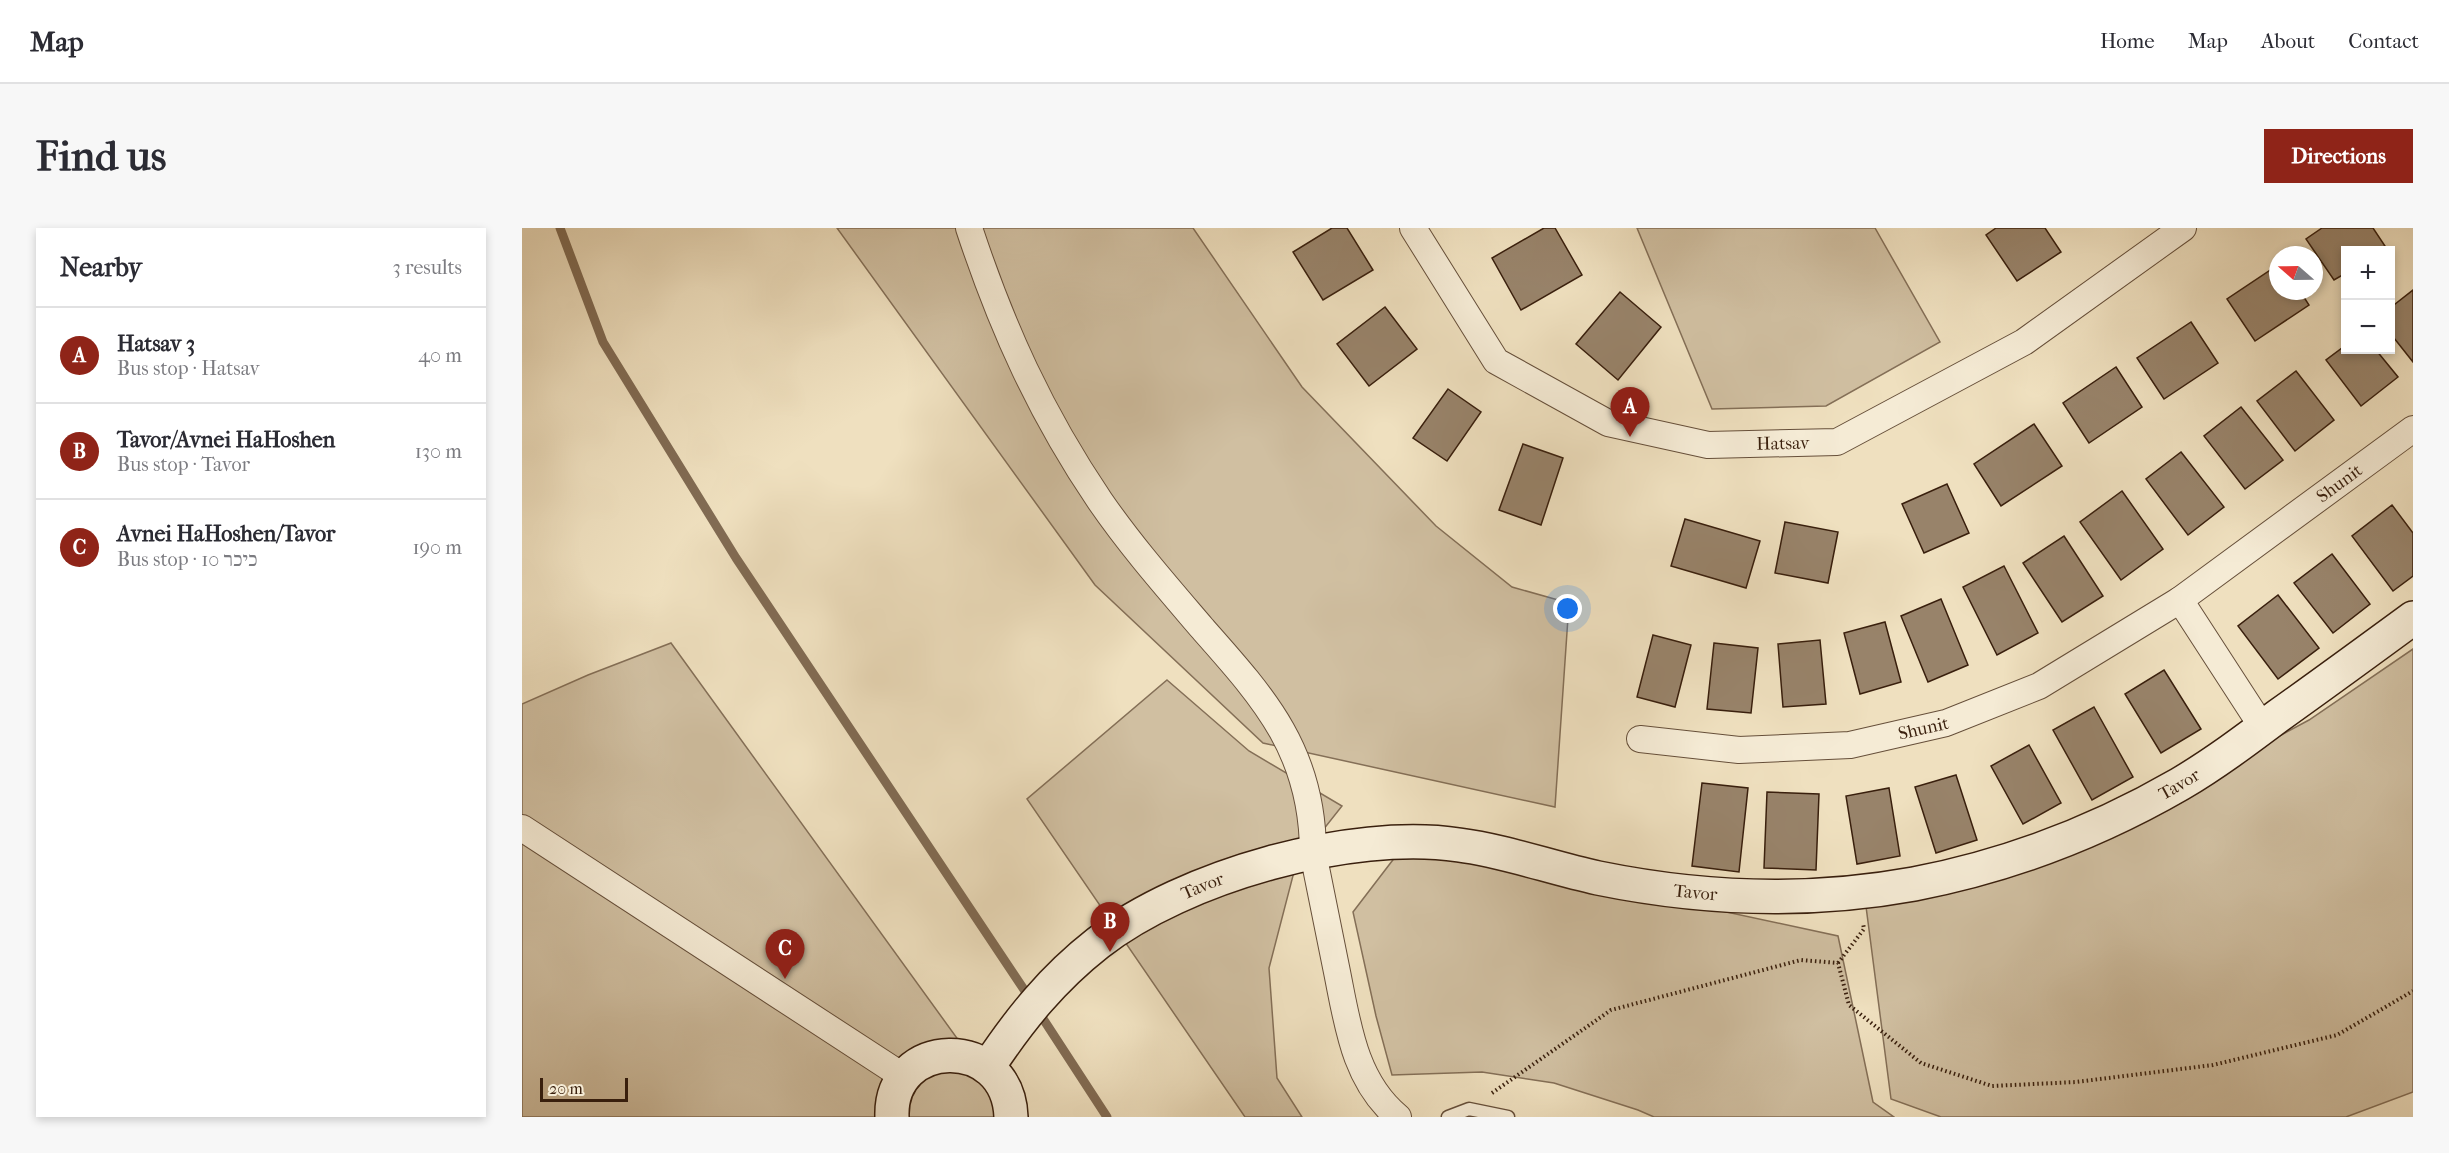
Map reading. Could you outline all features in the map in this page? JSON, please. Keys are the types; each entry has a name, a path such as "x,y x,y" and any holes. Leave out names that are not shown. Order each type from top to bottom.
{"street":[{"path":"969,228 990,293 1020,363 1057,433 1101,502 1152,570 1238,667 1276,719 1303,780 1313,827 1313,853 1351,1041 1367,1080 1379,1098 1398,1117"},
{"name":"Hatsav","path":"1413,228 1496,361 1608,423 1708,445 1837,442 2024,342 2183,228"},
{"name":"Shunit","path":"1640,739 1739,750 1850,745 1946,723 2039,686 2180,600 2413,429"},
{"path":"2180,600 2263,728"},
{"name":"Tavor","path":"988,1067 1017,1023 1046,990 1073,964 1125,924 1177,896 1264,866 1313,853 1389,842 1437,843 1497,852 1597,878 1679,891 1759,897 1854,892 1912,884 1985,868 2055,845 2121,817 2184,782 2263,728 2413,618"},
{"path":"522,828 904,1077"},
{"path":"892,1117 895,1094 904,1077 918,1065 944,1055 962,1055 988,1067 1005,1089 1011,1117"}],"lane":[{"path":"1448,1117 1469,1109 1508,1117"}],"path":[{"path":"1838,963 1864,929 1854,892"},
{"path":"1469,1109 1611,1010 1801,960 1838,963"},
{"path":"1838,963 1848,1005 1903,1049 1921,1063 1992,1086 2076,1082 2213,1065 2337,1035 2413,991"}],"shaded area":[{"path":"837,228 1193,228 1302,387 1436,526 1512,587 1569,603 1555,807 1263,743 1095,585"},
{"path":"1637,228 1875,228 1940,342 1826,406 1712,409"},
{"path":"671,643 1014,1117 522,1117 522,704 588,675"},
{"path":"2413,649 2413,1092 2346,1117 1941,1117 1891,1099 1864,891 2144,809 2309,720"},
{"path":"1167,680 1249,751 1342,806 1296,864 1269,968 1277,1078 1302,1117 1245,1117 1027,799"},
{"path":"1412,835 1471,857 1838,936 1873,1102 1894,1117 1654,1117 1554,1083 1482,1072 1392,1075 1376,1016 1353,912"}],"building":[{"path":"1332,228 1347,228 1373,270 1323,300 1293,252"},
{"path":"1544,228 1555,228 1582,275 1521,310 1492,258"},
{"path":"1996,228 2045,228 2061,252 2017,281 1986,235"},
{"path":"2322,228 2373,228 2385,246 2341,246 2341,276 2334,280 2323,264 2323,246 2311,246 2306,239"},
{"path":"2269,271 2269,300 2306,300 2309,305 2255,341 2227,299"},
{"path":"2413,290 2413,362 2395,339 2395,304"},
{"path":"1620,292 1661,327 1618,380 1576,344"},
{"path":"1385,307 1417,349 1369,386 1337,344"},
{"path":"2191,322 2218,363 2164,399 2137,358"},
{"path":"2341,349 2341,354 2379,354 2398,377 2361,406 2326,360"},
{"path":"2116,367 2142,407 2089,443 2063,403"},
{"path":"2296,371 2334,420 2295,451 2257,401"},
{"path":"1448,389 1481,412 1447,461 1413,438"},
{"path":"2241,407 2283,460 2245,489 2204,436"},
{"path":"2034,424 2062,466 2001,506 1974,464"},
{"path":"1523,444 1563,458 1541,525 1499,510"},
{"path":"2181,452 2224,507 2188,535 2146,479"},
{"path":"1947,484 1969,533 1924,553 1902,504"},
{"path":"2122,491 2163,549 2121,580 2080,522"},
{"path":"2392,505 2413,533 2413,576 2393,591 2352,536"},
{"path":"1685,519 1760,541 1746,588 1671,566"},
{"path":"1785,522 1838,532 1828,583 1775,573"},
{"path":"2064,536 2103,596 2062,622 2023,563"},
{"path":"2332,554 2370,604 2333,633 2294,583"},
{"path":"2004,566 2038,633 1997,655 1963,587"},
{"path":"2278,595 2319,648 2278,679 2238,626"},
{"path":"1941,599 1968,665 1928,682 1901,616"},
{"path":"1885,622 1901,682 1860,694 1844,633"},
{"path":"1653,635 1691,645 1675,707 1637,697"},
{"path":"1820,640 1826,704 1783,707 1778,644"},
{"path":"1714,643 1758,648 1751,713 1707,709"},
{"path":"2164,670 2201,729 2161,753 2125,694"},
{"path":"2094,707 2133,777 2092,800 2053,730"},
{"path":"2029,745 2061,803 2023,824 1991,766"},
{"path":"1956,775 1977,840 1936,853 1915,787"},
{"path":"1702,783 1748,788 1739,872 1692,866"},
{"path":"1889,788 1900,856 1857,864 1846,796"},
{"path":"1767,792 1819,794 1816,870 1764,868"}],"waterway":[{"path":"560,228 603,342 736,558 1031,1000"},
{"path":"1038,1011 1107,1117"}],"place":[{"name":"Hatsav 3","path":"1630,437"},
{"name":"Tavor/Avnei HaHoshen","path":"1110,952"},
{"name":"Avnei HaHoshen/Tavor","path":"785,979"}]}
